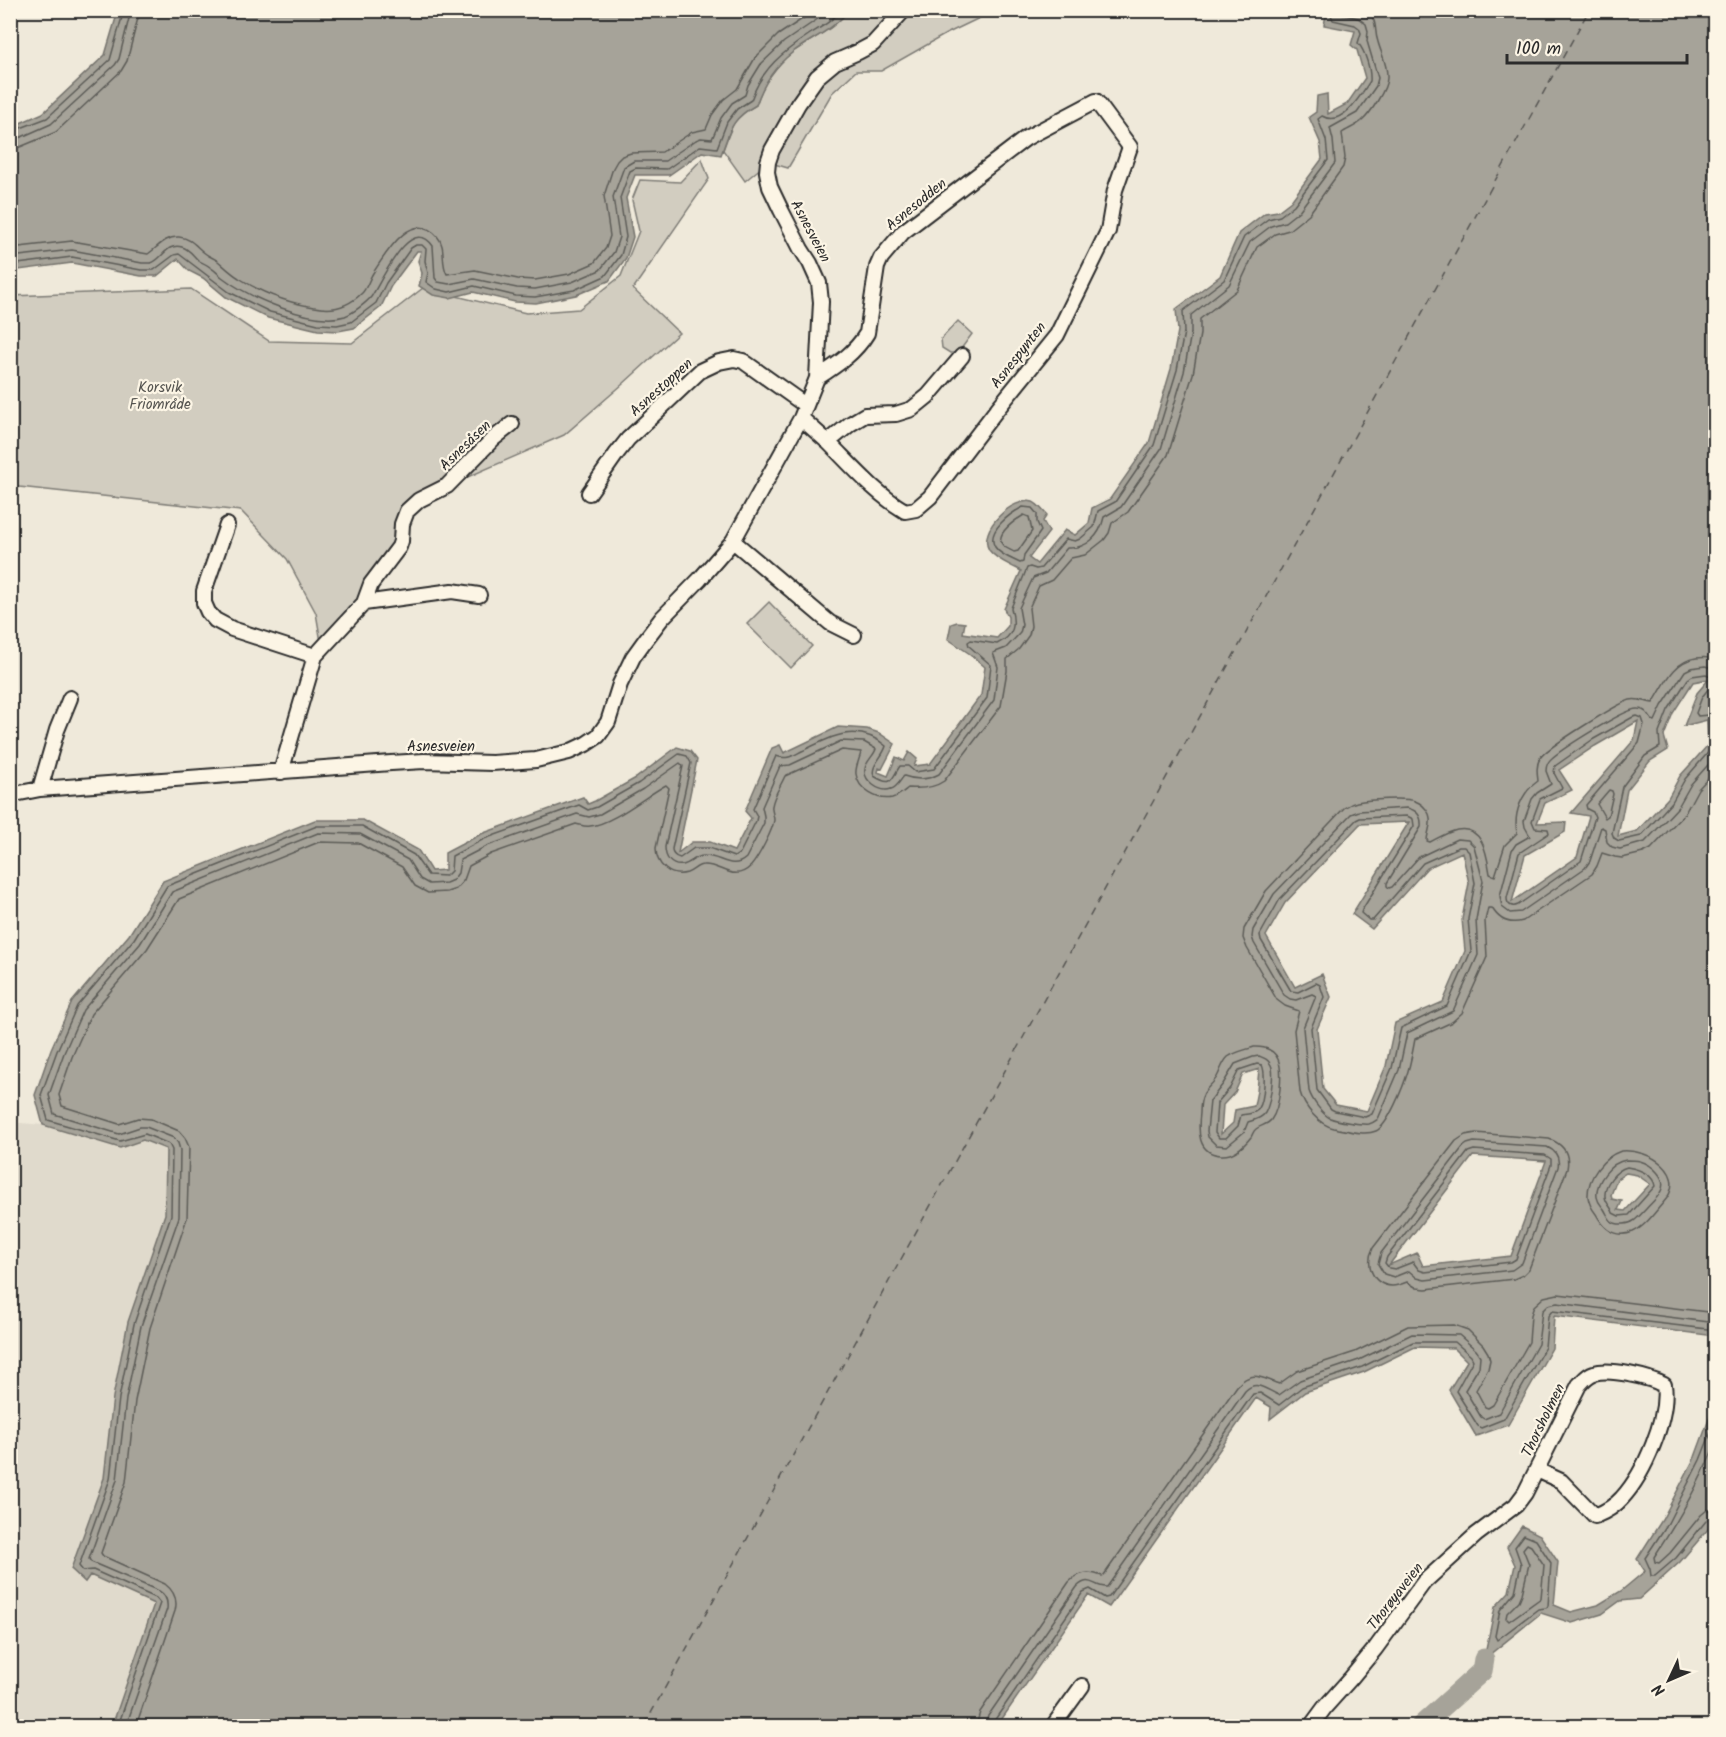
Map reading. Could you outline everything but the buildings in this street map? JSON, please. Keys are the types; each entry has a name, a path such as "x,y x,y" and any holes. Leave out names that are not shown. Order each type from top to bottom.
{"street":[{"name":"Asnesveien","path":"10,795 40,789 424,761 492,763 536,760 569,752 598,736 608,722 620,684 633,657 662,618 733,541 803,411 818,378 821,302 819,283 770,187 767,172 772,150 798,104 817,77 835,62 873,44 904,10"},
{"name":"Asnesodden","path":"818,378 843,361 867,333 877,267 887,249 903,232 1026,138 1096,101"},
{"name":"Asnespynten","path":"803,411 828,442 892,504 905,511 916,509 930,497 1057,335 1108,231 1115,190 1130,147 1096,101"},
{"path":"828,442 865,415 896,414 912,409 928,396 962,356"},
{"name":"Asnestoppen","path":"589,493 628,439 700,371 719,362 734,359 742,361 803,411"},
{"name":"Asnesåsen","path":"281,772 315,656 364,603 371,584 399,547 402,524 407,511 419,500 447,486 493,439 512,424"},
{"path":"226,525 204,591 204,603 208,612 215,620 232,629 315,656"},
{"path":"733,541 830,623 854,634"},
{"path":"364,603 452,591 479,596"},
{"path":"40,789 57,730 70,698"},
{"name":"Thorsholmen","path":"1608,1371 1651,1379 1664,1384 1665,1398 1654,1442 1628,1491 1621,1500 1606,1511 1595,1516 1561,1481 1537,1470 1579,1385 1586,1377 1596,1372 1608,1371"},
{"name":"Thorøyaveien","path":"1311,1726 1324,1707 1376,1649 1424,1582 1476,1535 1516,1505 1537,1470"},
{"path":"1053,1726 1082,1686"}],"shaded area":[{"path":"10,1122 43,1125 120,1148 143,1140 166,1149 165,1214 128,1322 113,1397 104,1478 71,1569 85,1581 90,1575 154,1603 112,1726 11,1726"}],"green space":[{"path":"848,11 994,11 946,34 881,71 856,71 832,93 788,168 768,162 745,181 723,150 734,123 742,114 756,105 766,83 781,63 793,52 836,23"},
{"name":"Korsvik Friområde","path":"702,159 709,179 633,289 679,333 564,435 419,500 401,541 322,648 316,613 287,559 241,511 19,487 11,483 11,296 191,289 269,341 352,343 423,288 526,313 579,309 621,276 639,231 632,200 640,180 680,182"},
{"path":"958,321 972,334 958,353 950,353 942,348 941,339"},
{"path":"769,602 812,646 791,668 747,624"}],"water":[{"path":"118,10 848,11 836,23 793,52 775,69 756,105 741,115 732,126 721,155 702,152 669,175 635,175 626,198 633,237 626,258 609,281 576,295 536,303 515,302 473,292 450,298 433,295 419,286 422,273 418,261 421,251 417,251 391,286 381,307 354,328 338,331 318,330 268,318 226,297 203,278 189,271 178,259 157,276 141,276 72,263 11,271 11,127 43,113 105,55"},
{"path":"1317,11 1715,11 1715,1336 1554,1316 1552,1348 1508,1425 1476,1436 1449,1390 1467,1361 1454,1348 1415,1347 1364,1372 1305,1392 1270,1419 1271,1407 1256,1398 1109,1607 1088,1595 997,1726 112,1726 154,1604 90,1575 85,1582 71,1569 104,1478 113,1397 128,1322 165,1214 166,1149 143,1140 120,1148 43,1125 35,1095 51,1049 72,1002 129,935 163,881 315,820 363,820 418,850 431,871 445,870 445,853 481,834 583,797 588,804 595,801 636,778 677,747 690,751 697,760 678,853 692,842 710,842 734,851 751,818 745,811 772,748 780,745 784,753 838,727 867,729 879,733 895,744 882,769 879,768 878,772 888,776 896,757 904,761 909,752 917,759 914,766 930,764 981,695 985,667 948,639 951,624 965,623 963,633 997,638 1008,626 1008,617 1004,609 1021,571 989,550 988,533 992,524 1007,509 1016,504 1033,502 1039,506 1047,515 1043,521 1049,532 1029,558 1037,564 1065,530 1075,535 1089,523 1092,508 1110,499 1149,443 1171,369 1178,331 1176,309 1220,276 1239,233 1265,213 1278,211 1291,201 1322,159 1320,142 1309,117 1316,112 1317,96 1327,94 1328,114 1347,104 1365,78 1357,50 1351,45 1355,31 1324,25 1326,15","holes":["1709,679 1697,693 1684,726 1707,720 1708,745 1680,776 1668,798 1637,831 1618,836 1627,790 1650,761 1668,750 1664,736 1673,713 1693,682","1638,721 1634,740 1571,813 1589,816 1577,857 1512,902 1525,855 1565,832 1566,822 1537,823 1545,803 1572,790 1559,770","1409,822 1352,914 1372,929 1427,868 1462,852 1469,883 1462,919 1465,951 1443,1002 1395,1023 1386,1066 1367,1111 1336,1105 1323,1089 1317,1029 1331,997 1322,974 1295,987 1266,936 1285,903 1360,824","1259,1069 1254,1106 1235,1110 1233,1123 1221,1134 1223,1105 1235,1092 1243,1074","1473,1156 1546,1161 1511,1256 1423,1266 1417,1253 1389,1265","1626,1173 1637,1175 1650,1184 1625,1211 1618,1210 1622,1201 1612,1199 1611,1195 1617,1179"]},
{"path":"1715,1403 1715,1521 1680,1562 1639,1599 1620,1601 1602,1614 1572,1623 1541,1613 1484,1659 1495,1607 1509,1592 1515,1565 1507,1547 1522,1526 1540,1535 1558,1562 1554,1605 1571,1612 1598,1605 1621,1591 1645,1571 1637,1559 1662,1520 1695,1457"}],"waterway":[{"path":"1421,1726 1482,1671 1484,1659"}],"ferry route":[{"path":"644,1726 1589,10"}]}
